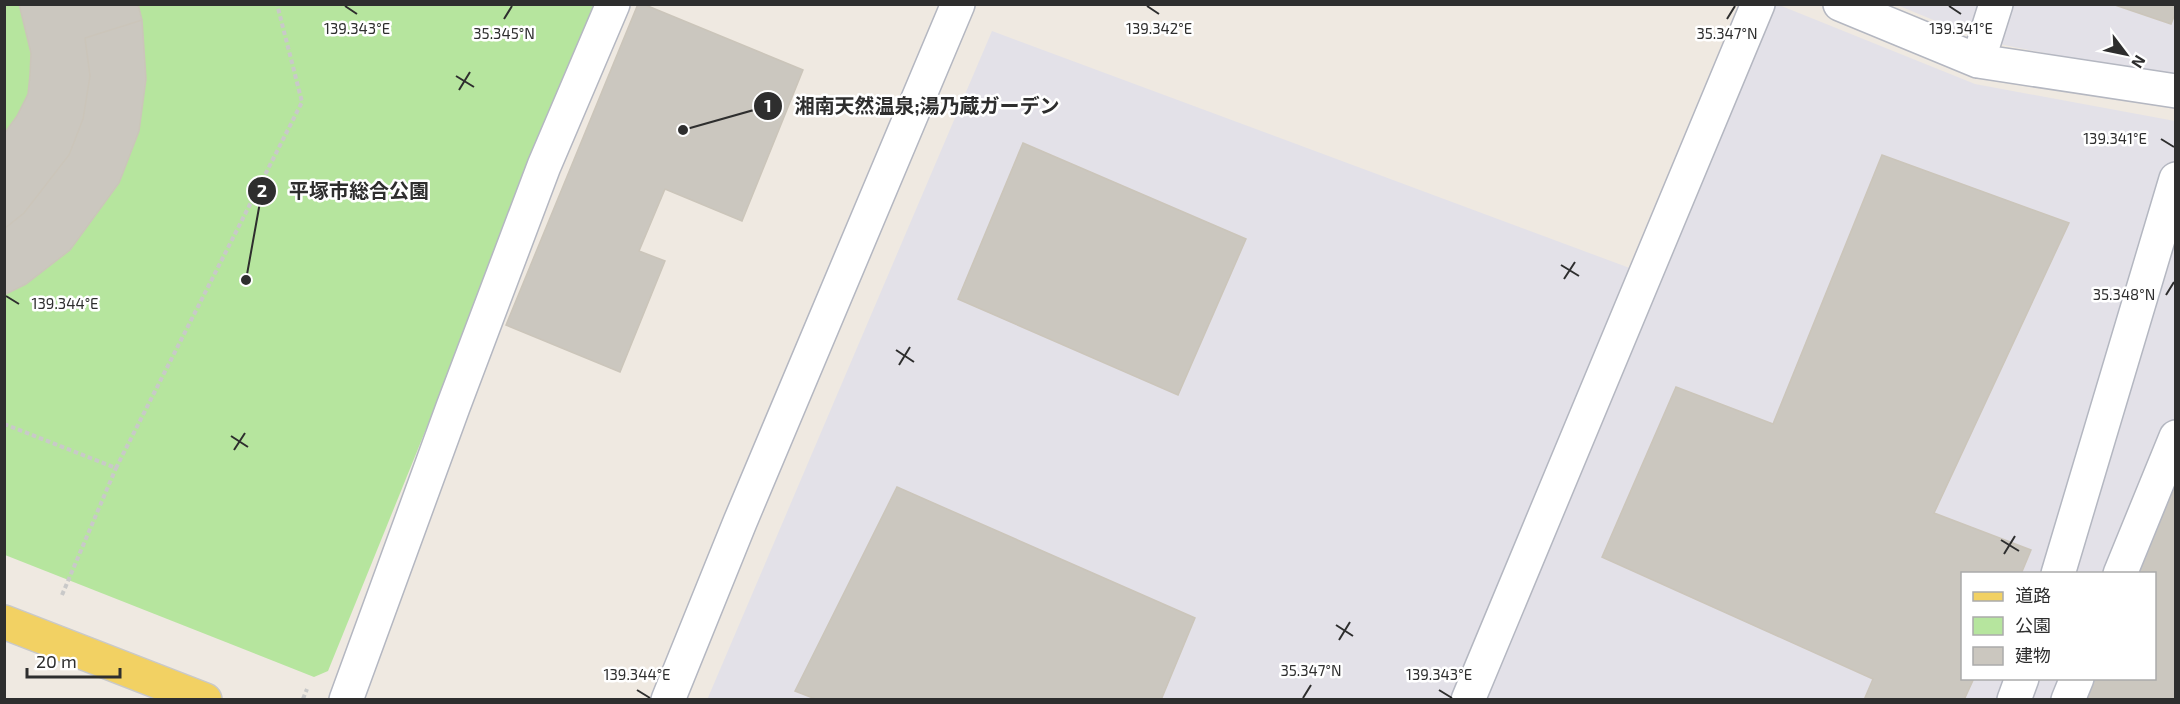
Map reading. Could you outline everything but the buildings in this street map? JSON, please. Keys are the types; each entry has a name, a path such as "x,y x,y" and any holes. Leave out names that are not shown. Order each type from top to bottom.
{"main road":[{"path":"4,622 205,699"}],"street":[{"path":"346,699 544,166 613,4"},
{"path":"668,699 958,4"},
{"path":"1468,699 1758,4"},
{"path":"1840,4 1978,61 2175,91"},
{"path":"1978,61 1996,4"},
{"path":"2058,572 2175,179"},
{"path":"2120,572 2175,437"},
{"path":"2014,699 2021,680"},
{"path":"2068,699 2076,680"}],"path":[{"path":"62,595 116,468 302,102 277,4"},
{"path":"4,424 116,468"},
{"path":"303,699 307,689"}],"shaded area":[{"path":"1779,5 1975,84 2175,121 2175,699 1484,700 1770,7"},
{"path":"1897,5 1981,5 1972,36"},
{"path":"2011,5 2175,5 2175,79 1999,44"},
{"path":"992,31 1635,270 1453,699 707,700"}],"green space":[{"path":"4,5 598,5 328,671 314,677 5,555"}],"place":[{"name":"湘南天然温泉;湯乃蔵ガーデン","path":"683,130"},
{"name":"平塚市総合公園","path":"246,280"}]}
